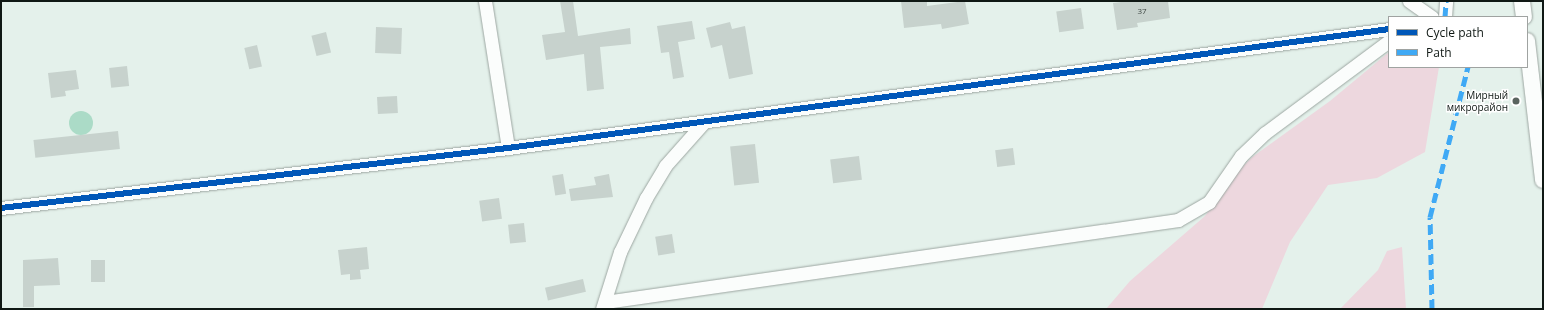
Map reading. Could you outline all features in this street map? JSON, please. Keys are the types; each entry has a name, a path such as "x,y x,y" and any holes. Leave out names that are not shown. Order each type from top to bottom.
{"street":[{"path":"485,1 508,148"},
{"path":"1409,1 1431,16"},
{"path":"1445,16 1446,1"},
{"path":"1522,1 1524,16"},
{"path":"1,208 508,148 1388,29"},
{"path":"704,122 665,166 646,198 620,252 604,306 1178,220 1209,202 1241,156 1265,133 1388,42"},
{"path":"1528,50 1543,180"}],"shaded area":[{"path":"1388,53 1388,68 1439,68 1425,152 1377,178 1328,185 1290,242 1262,309 1106,309 1130,281 1205,216 1237,172 1251,158 1330,101"},
{"path":"81,111 90,114 93,123 90,132 81,135 72,132 69,123 72,114"},
{"path":"1402,247 1406,309 1340,309 1378,270 1387,251"}],"building":[{"path":"560,1 573,1 578,36 630,28 631,44 600,47 604,89 587,91 584,54 546,60 542,35 565,32"},
{"path":"901,1 927,1 927,6 965,1 969,24 942,29 941,24 904,28"},
{"path":"1129,1 1168,1 1170,18 1137,23 1138,27 1117,30 1113,3"},
{"path":"1081,8 1084,29 1059,32 1056,11"},
{"path":"692,21 695,39 678,42 684,77 673,79 669,52 661,53 657,26"},
{"path":"730,22 732,29 745,26 753,74 729,79 722,45 711,48 706,28"},
{"path":"376,27 402,28 401,54 375,53"},
{"path":"326,32 331,52 317,56 311,36"},
{"path":"257,45 262,66 249,69 244,48"},
{"path":"127,66 129,86 111,88 109,68"},
{"path":"76,70 79,89 65,91 66,96 51,98 48,73"},
{"path":"397,96 398,113 378,114 377,97"},
{"path":"118,131 120,149 35,158 33,140"},
{"path":"755,144 759,183 734,185 730,147"},
{"path":"1013,148 1015,165 997,167 995,150"},
{"path":"859,156 862,180 833,183 830,160"},
{"path":"563,174 566,194 555,195 552,176"},
{"path":"609,174 613,197 571,201 569,189 596,185 594,177"},
{"path":"499,198 502,219 482,222 479,201"},
{"path":"524,223 526,242 510,244 508,225"},
{"path":"672,234 675,253 658,255 655,237"},
{"path":"367,247 369,269 360,270 361,279 350,280 350,274 341,275 338,250"},
{"path":"58,258 60,285 34,286 34,307 23,307 23,260"},
{"path":"91,260 105,260 105,282 91,282"},
{"path":"583,279 586,292 548,300 545,288"}],"marked path":[{"path":"1445,16 1446,1"},
{"path":"1432,309 1430,217 1468,68"}],"cycle path":[{"path":"1,208 508,148 1388,29"}],"place":[{"name":"Мирный микрорайон","path":"1516,101"}]}
